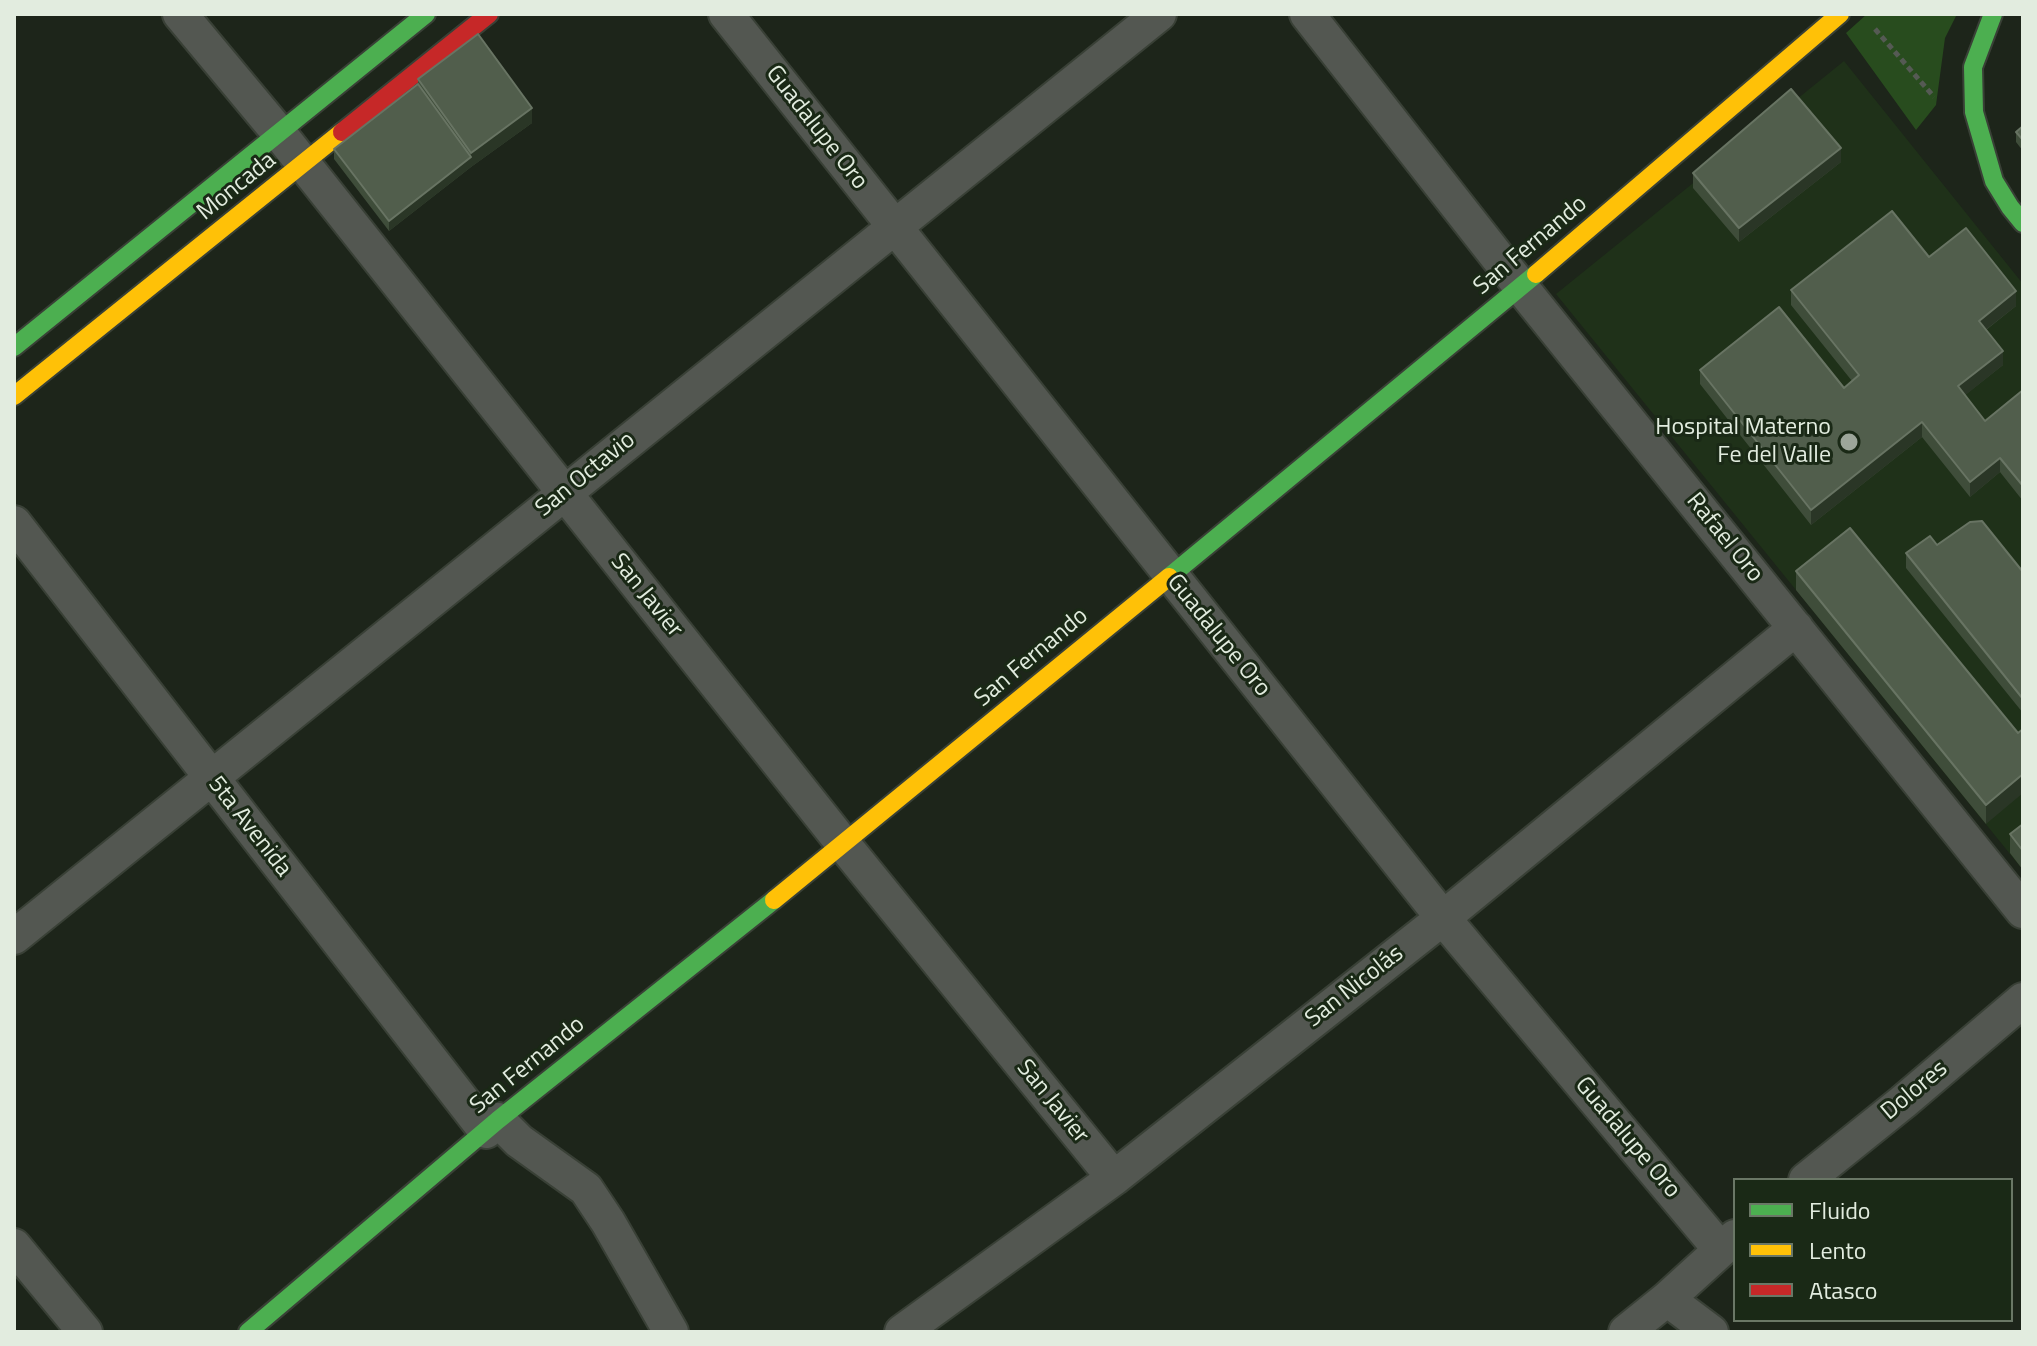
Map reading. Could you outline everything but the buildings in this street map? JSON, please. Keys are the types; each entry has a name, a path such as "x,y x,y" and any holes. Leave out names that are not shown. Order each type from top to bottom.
{"street":[{"name":"San Javier","path":"180,14 279,133 844,845 1114,1178"},
{"name":"Moncada","path":"14,347 426,14"},
{"name":"Moncada","path":"14,396 489,14"},
{"name":"Guadalupe Oro","path":"726,14 1443,918 1727,1243"},
{"name":"San Octavio","path":"14,937 1159,14"},
{"name":"Rafael Oro","path":"1307,14 1521,287 2023,911"},
{"name":"San Fernando","path":"248,1332 492,1125 844,845 1521,287 1840,14"},
{"path":"1993,14 1973,67 1974,112 1994,181 2023,223"},
{"name":"5ta Avenida","path":"14,523 210,777 492,1125 586,1189 671,1332"},
{"name":"San Nicolás","path":"917,1328 1114,1178 1443,918 1796,628"},
{"name":"Dolores","path":"1808,1178 2023,1000"},
{"path":"1626,1332 1727,1243"},
{"path":"14,1246 85,1332"},
{"path":"1667,1299 1711,1332"}],"path":[{"path":"1872,26 1944,108"}],"shaded area":[{"name":"Hospital Materno Fe del Valle","path":"1844,61 2023,284 2023,870 1556,294"}],"green space":[{"path":"1867,14 1957,14 1945,38 1936,105 1916,130 1846,33"}],"traffic: fast":[{"path":"14,347 426,14"},
{"path":"1993,14 1973,67 1974,112 1994,181 2023,223"},
{"path":"1169,577 1536,274"},
{"path":"248,1332 498,1120 774,900"}],"traffic: slow":[{"path":"1536,274 1840,14"},
{"path":"14,396 342,132"},
{"path":"774,900 1169,577"}],"traffic: jam":[{"path":"342,132 489,14"}],"place":[{"name":"Hospital Materno Fe del Valle","path":"1849,442"}]}
